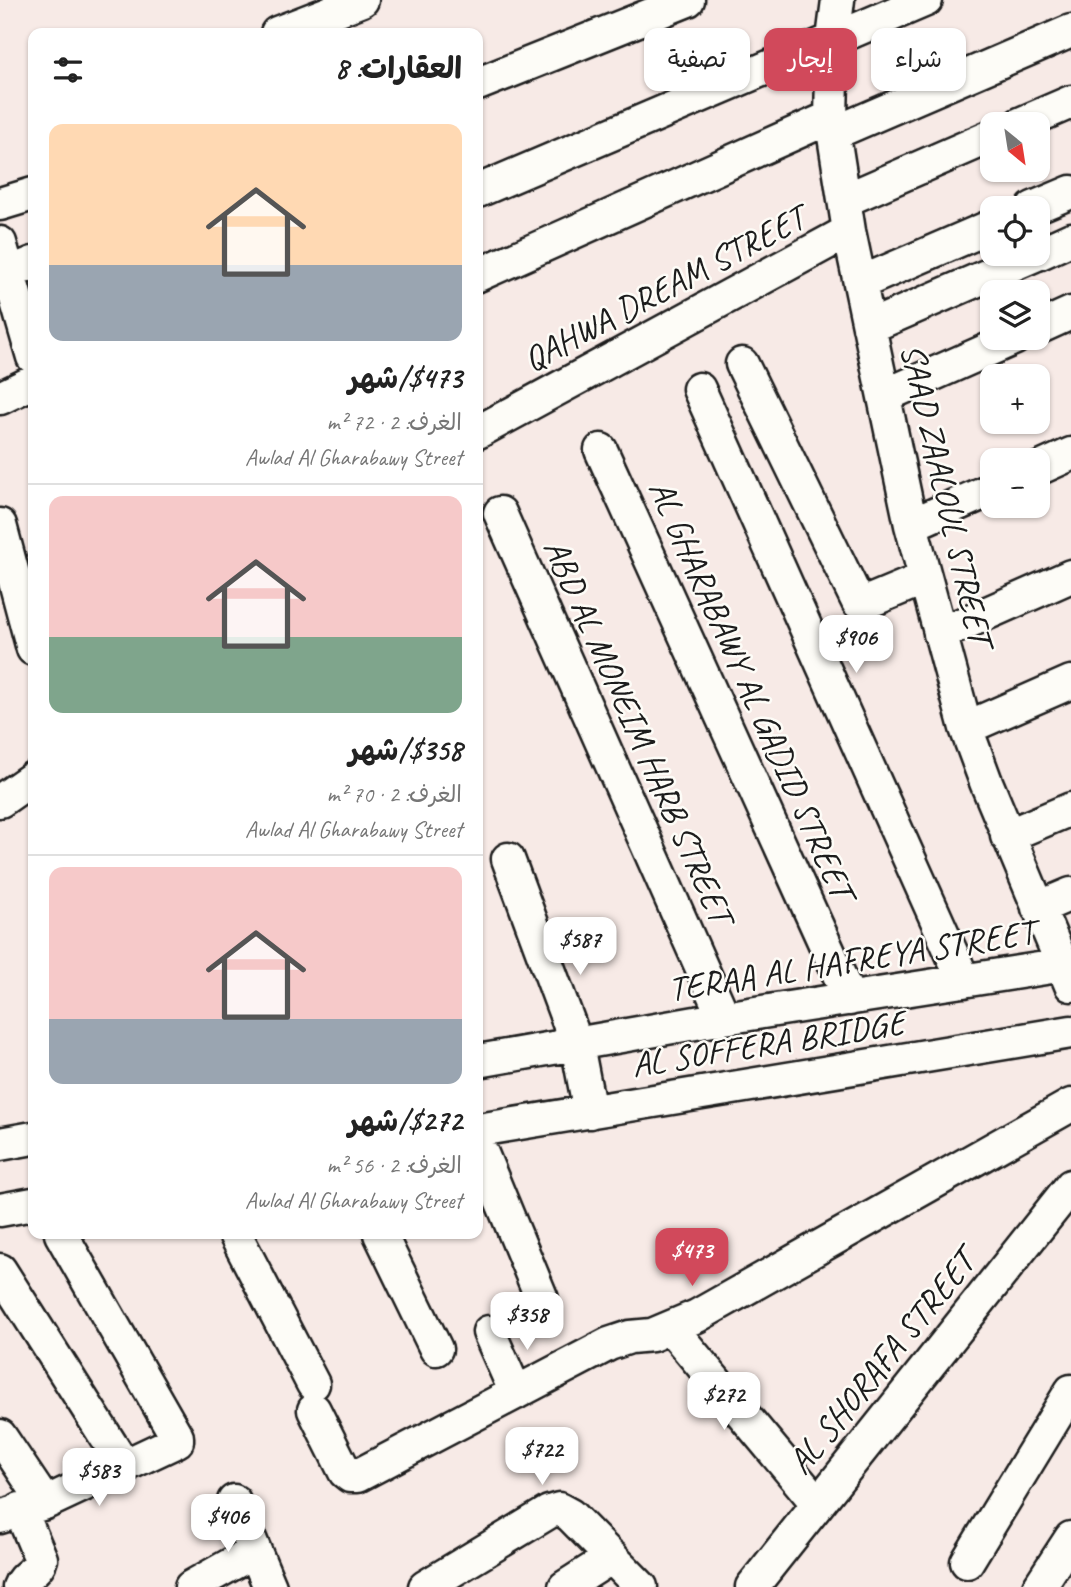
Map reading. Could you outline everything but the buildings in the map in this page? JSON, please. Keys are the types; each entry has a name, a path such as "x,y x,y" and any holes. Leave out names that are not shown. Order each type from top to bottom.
{"street":[{"path":"290,28 362,0"},
{"path":"483,82 688,0"},
{"name":"SAAD ZAALOUL STREET","path":"834,28 838,0"},
{"path":"857,29 926,0"},
{"path":"483,273 833,125 1071,31"},
{"path":"483,189 764,69"},
{"name":"SAAD ZAALOUL STREET","path":"833,91 833,125 849,231 911,526 966,728 1007,836 1069,972"},
{"path":"1048,112 1071,102"},
{"path":"845,200 980,141"},
{"path":"1050,201 1071,192"},
{"path":"0,204 28,196"},
{"name":"QAHWA DREAM STREET","path":"483,429 849,231"},
{"path":"860,283 980,231"},
{"path":"1050,249 1071,239"},
{"path":"10,264 28,337"},
{"path":"869,327 1010,266"},
{"path":"1050,323 1071,313"},
{"path":"884,396 988,350"},
{"path":"742,364 858,602 865,603 925,578"},
{"path":"0,398 28,384"},
{"path":"699,389 964,981"},
{"name":"AL GHARABAWY AL GADID STREET","path":"601,450 850,999"},
{"path":"1050,464 1071,454"},
{"path":"911,526 980,494"},
{"name":"ABD AL MONEIM HARB STREET","path":"500,513 724,1018"},
{"path":"0,525 28,630"},
{"path":"940,634 1071,576"},
{"path":"966,728 1071,682"},
{"path":"0,801 28,781"},
{"path":"1007,836 1071,808"},
{"path":"508,859 577,1045 590,1112"},
{"path":"1038,908 1071,894"},
{"name":"TERAA AL HAFREYA STREET","path":"483,1060 724,1018 964,981 1069,972"},
{"name":"AL SOFFERA BRIDGE","path":"483,1129 1071,1032"},
{"path":"237,1239 314,1397 345,1472 350,1476 357,1476 609,1344 630,1337 652,1335 697,1316 1071,1105"},
{"path":"0,1144 28,1139"},
{"path":"483,1156 542,1299"},
{"name":"AL SHORAFA STREET","path":"752,1587 1071,1186"},
{"path":"0,1210 28,1205"},
{"path":"21,1509 125,1467 174,1444 177,1437 64,1239"},
{"path":"382,1239 436,1349"},
{"path":"0,1270 125,1467"},
{"path":"671,1328 817,1503"},
{"path":"489,1332 516,1393"},
{"path":"967,1562 1071,1391"},
{"path":"0,1436 21,1509 41,1559 39,1567 24,1579 19,1587"},
{"path":"234,1501 270,1587"},
{"path":"425,1587 559,1509 570,1515 641,1587"},
{"path":"1039,1587 1071,1538"},
{"path":"191,1587 255,1551"},
{"path":"565,1587 612,1558"}]}
